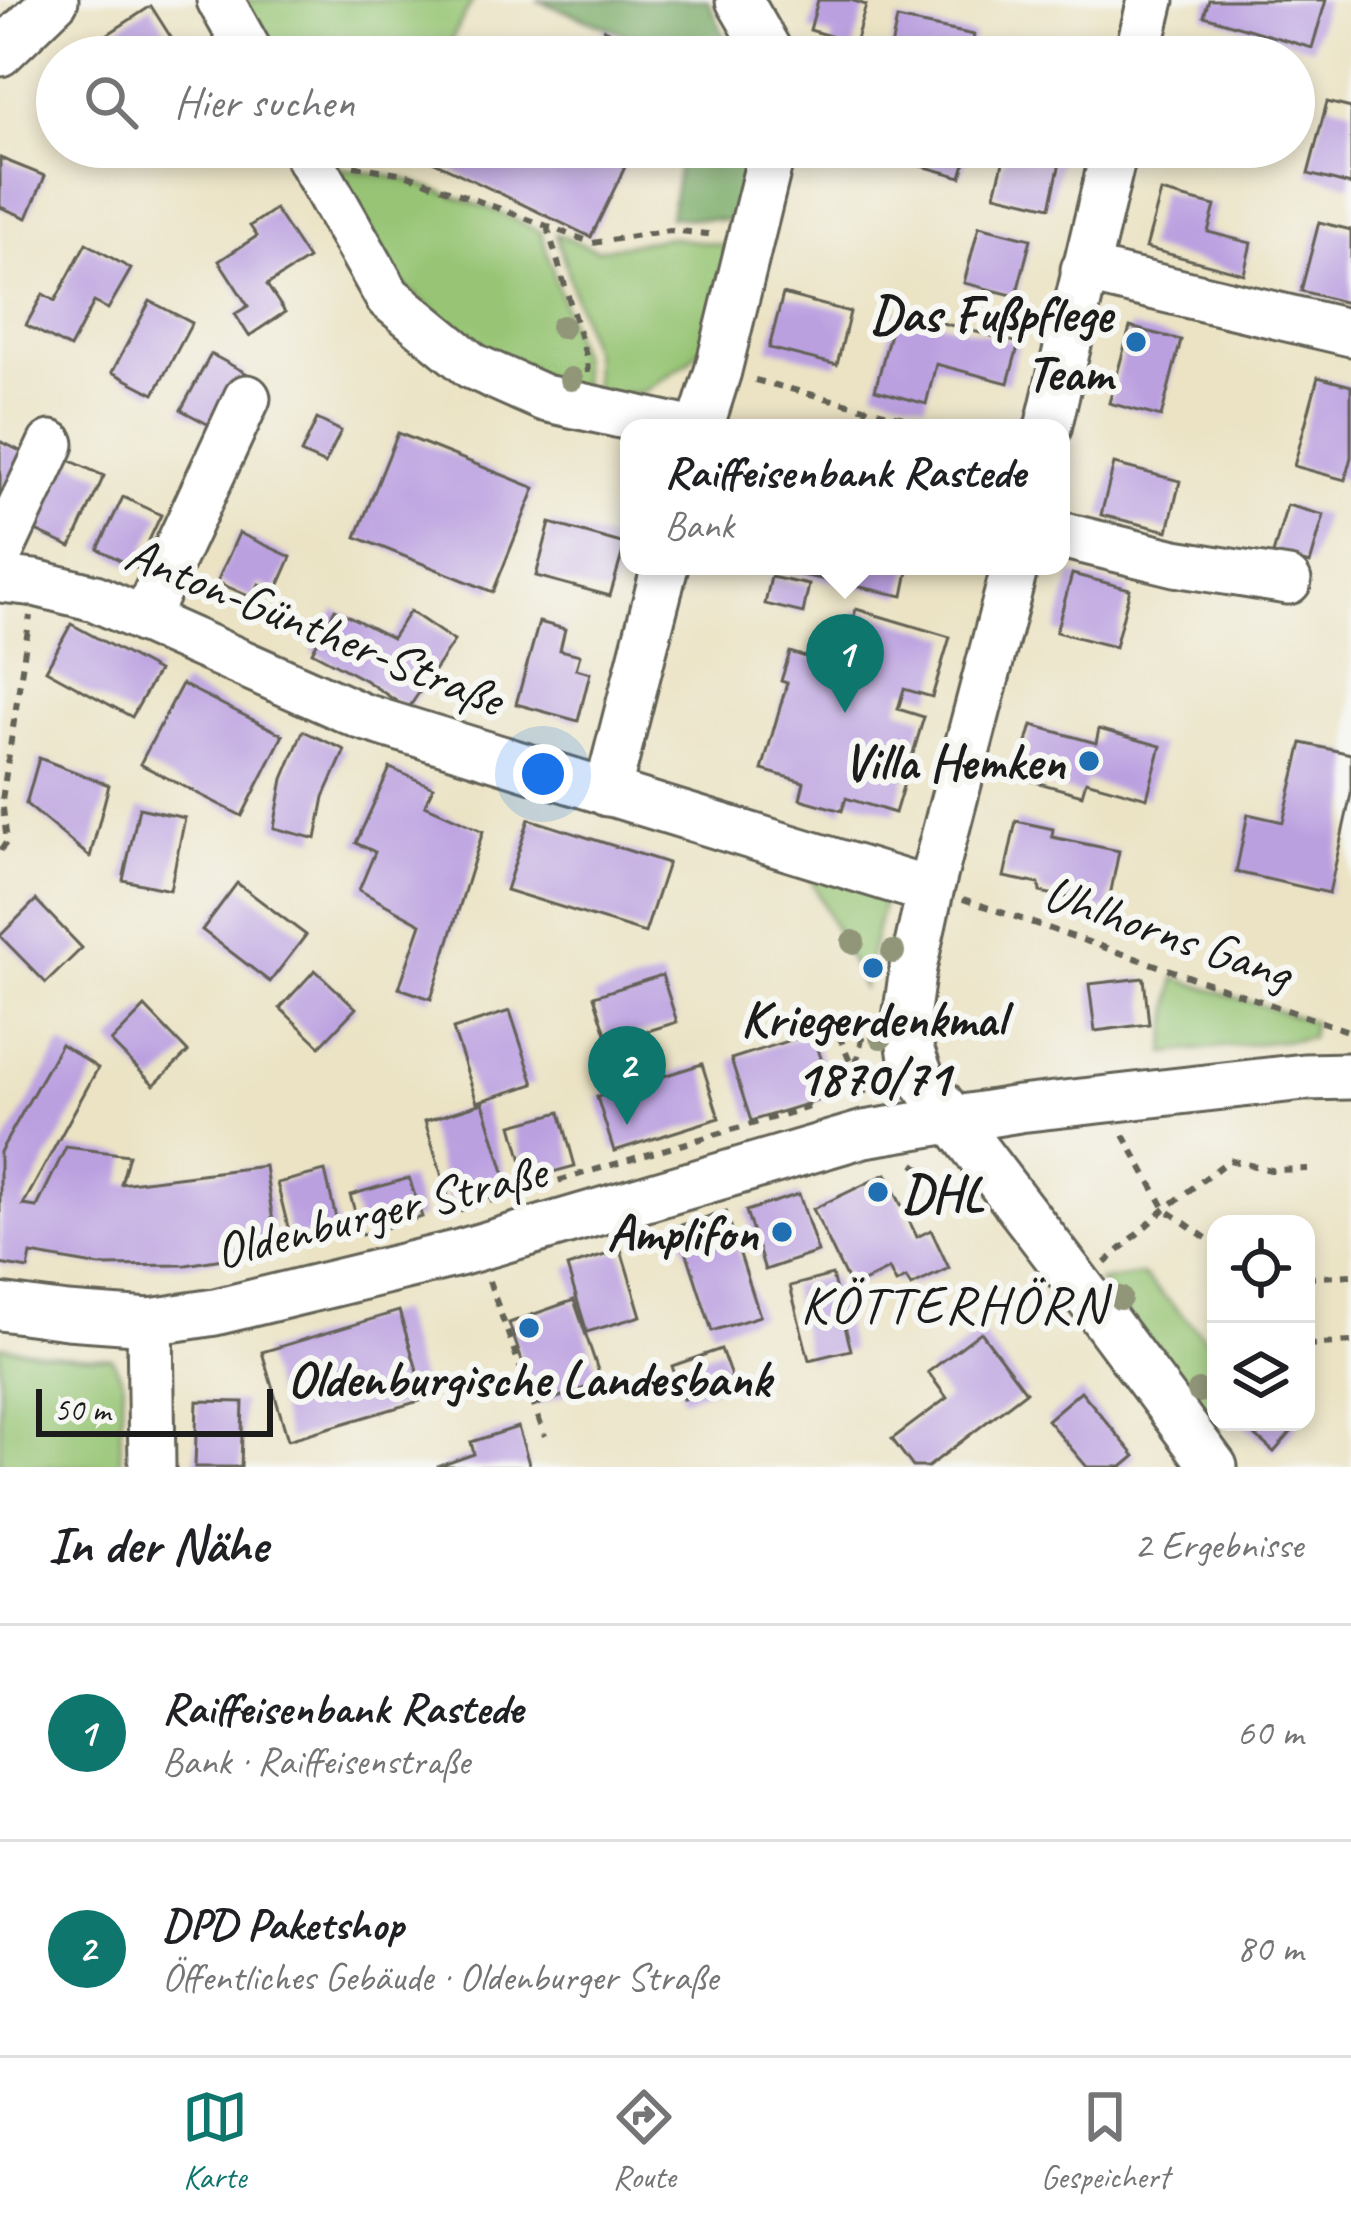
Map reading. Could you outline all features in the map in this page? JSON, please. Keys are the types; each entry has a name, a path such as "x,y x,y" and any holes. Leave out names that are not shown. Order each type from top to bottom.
{"street":[{"path":"0,53 55,0"},
{"path":"220,0 240,36"},
{"path":"739,0 760,36"},
{"path":"1142,36 1151,0"},
{"path":"315,168 388,297 472,366 544,398 637,419"},
{"path":"703,419 768,168"},
{"path":"1050,419 1109,168"},
{"path":"1084,269 1351,333"},
{"path":"144,620 248,398"},
{"path":"0,552 51,444"},
{"path":"1070,537 1175,563 1288,581"},
{"path":"607,793 662,575"},
{"path":"1013,575 946,895 913,968 906,1018 911,1052 921,1078 1214,1467"},
{"name":"Anton-Günther-Straße","path":"17,581 95,598 362,716 946,895"},
{"name":"Oldenburger Straße","path":"0,1306 150,1322 215,1312 412,1265 846,1138 1019,1108 1351,1076"},
{"path":"150,1322 152,1467"}],"path":[{"path":"377,168 405,174 592,243 669,230 751,238"},
{"path":"512,212 517,202"},
{"path":"547,226 586,359 590,409"},
{"path":"718,371 907,419"},
{"path":"0,850 7,842 2,800 17,581"},
{"name":"Uhlhorns Gang","path":"946,895 1351,1031"},
{"path":"832,1019 854,1072 850,1095"},
{"path":"441,1215 828,1101"},
{"path":"1123,1132 1165,1209 1207,1239"},
{"path":"1105,1263 1229,1160 1271,1170 1308,1169"},
{"path":"485,1270 544,1436"},
{"path":"1315,1277 1351,1275"},
{"path":"1315,1344 1351,1342"}],"green space":[{"path":"237,0 473,0 453,36 258,36"},
{"path":"537,0 708,0 724,36 630,36"},
{"path":"331,168 405,179 541,232 580,359 583,396 508,373 401,283"},
{"path":"678,168 745,168 736,221 670,217"},
{"path":"556,234 597,250 669,237 735,247 716,328 689,362 643,392 595,397 593,356"},
{"path":"805,866 886,891 863,988"},
{"path":"1175,978 1313,1022 1311,1038 1165,1053"},
{"path":"1142,1275 1207,1339 1207,1412 1099,1281"},
{"path":"0,1346 112,1358 123,1380 120,1467 0,1467"}],"building":[{"path":"818,0 866,5 857,36 810,30"},
{"path":"1209,0 1326,0 1315,38 1272,36 1204,16"},
{"path":"151,6 170,36 105,36"},
{"path":"897,19 974,35 974,36 893,36"},
{"path":"1327,102 1351,108 1351,185 1308,174 1315,168 1315,147"},
{"path":"0,158 45,176 27,218 0,207"},
{"path":"447,168 625,168 591,237"},
{"path":"929,168 964,168 961,177"},
{"path":"1002,168 1059,168 1050,207 995,194"},
{"path":"1161,192 1215,206 1208,232 1251,243 1244,274 1146,248"},
{"path":"275,209 308,259 267,285 285,312 249,336 235,314 248,306 219,261 257,236 250,226"},
{"path":"1319,222 1351,230 1351,304 1301,291"},
{"path":"979,226 1031,239 1016,296 964,283"},
{"path":"86,243 131,269 108,309 94,302 70,348 26,325 43,294 55,301"},
{"path":"783,294 850,312 837,365 769,348"},
{"path":"150,301 192,323 154,394 112,372"},
{"path":"896,311 1019,343 1008,383 936,364 926,404 875,390"},
{"path":"1130,327 1181,340 1161,417 1109,403"},
{"path":"211,354 246,373 217,429 181,410"},
{"path":"1318,377 1351,386 1351,457 1345,480 1294,466"},
{"path":"317,419 341,431 325,464 301,453"},
{"path":"398,433 535,488 493,592 356,537"},
{"path":"0,441 28,455 0,503"},
{"path":"58,455 104,476 71,547 25,526"},
{"path":"1114,464 1180,481 1168,531 1101,515"},
{"path":"123,497 161,515 136,568 98,549"},
{"path":"1287,505 1324,515 1310,564 1273,554"},
{"path":"550,523 620,543 610,596 536,576"},
{"path":"239,533 291,557 276,591 259,584 253,598 217,582"},
{"path":"1072,574 1130,589 1115,647 1056,632"},
{"path":"802,575 907,575 903,596"},
{"path":"771,577 809,585 803,613 765,604"},
{"path":"335,609 392,638 410,611 454,641 408,709 312,652"},
{"path":"856,609 950,637 932,697 904,689 898,709 924,717 895,813 846,798 842,811 800,799 804,782 762,770 787,683 781,681 790,652 839,667"},
{"path":"539,622 565,629 560,650 580,655 576,669 590,673 578,721 516,704"},
{"path":"71,624 158,671 132,717 46,670"},
{"path":"182,684 283,735 242,816 140,764"},
{"name":"Villa Hemken","path":"1032,725 1096,743 1099,729 1161,746 1147,798 1086,781 1082,795 1017,777"},
{"path":"303,731 345,750 324,797 316,839 274,828 283,779"},
{"path":"1302,743 1351,754 1351,794 1329,893 1236,872 1248,814 1283,822"},
{"path":"39,758 109,785 90,857 26,804"},
{"path":"390,768 433,787 425,805 483,831 431,999 399,988 421,924 359,890 375,852 356,843"},
{"path":"139,808 185,818 170,890 123,880"},
{"path":"529,819 668,863 645,933 506,890"},
{"path":"1016,821 1053,829 1052,837 1119,851 1107,911 1040,892 1039,884 1004,877"},
{"path":"237,883 306,935 270,982 202,930"},
{"path":"36,900 82,948 46,983 0,936"},
{"path":"315,970 356,1008 320,1046 280,1008"},
{"path":"662,975 677,1022 609,1043 594,996"},
{"path":"1144,978 1149,1024 1095,1031 1089,984"},
{"path":"145,1007 188,1052 154,1085 111,1042"},
{"path":"510,1011 534,1084 477,1102 453,1029"},
{"path":"813,1033 833,1096 751,1121 731,1059"},
{"path":"61,1044 98,1068 23,1205 37,1207 66,1147 129,1155 121,1184 265,1166 277,1250 186,1265 100,1266 31,1254 28,1269 0,1264 0,1152"},
{"path":"702,1064 719,1118 614,1151 597,1097"},
{"path":"483,1103 508,1185 450,1203 425,1121"},
{"path":"560,1112 575,1166 527,1179 512,1125"},
{"path":"325,1171 338,1227 291,1239 277,1183"},
{"path":"886,1174 917,1237 931,1230 949,1268 911,1286 906,1278 896,1283 889,1269 851,1288 813,1209"},
{"path":"409,1178 422,1217 362,1235 350,1195"},
{"name":"Amplifon","path":"799,1194 818,1252 765,1270 746,1211"},
{"path":"726,1211 760,1316 712,1331 678,1226"},
{"path":"621,1250 641,1316 587,1332 567,1267"},
{"path":"832,1275 851,1350 809,1360 790,1286"},
{"path":"574,1300 602,1382 537,1405 509,1323"},
{"path":"399,1311 426,1399 288,1440 262,1352"},
{"path":"981,1332 1026,1392 928,1467 913,1467 892,1439 947,1398 928,1372"},
{"path":"721,1349 733,1382 683,1399 672,1366"},
{"path":"1081,1391 1135,1456 1122,1467 1087,1467 1047,1420"},
{"path":"197,1401 243,1402 241,1467 195,1467"},
{"path":"518,1427 530,1467 437,1467 474,1454 471,1442"},
{"path":"1250,1431 1292,1431 1274,1452"}],"place":[{"name":"Das Fußpflege Team","path":"1136,342"},
{"name":"Raiffeisenbank Rastede","path":"845,713"},
{"name":"Villa Hemken","path":"1089,761"},
{"name":"Kriegerdenkmal 1870/71","path":"873,968"},
{"name":"DPD Paketshop","path":"627,1125"},
{"name":"DHL","path":"878,1192"},
{"name":"Amplifon","path":"782,1232"},
{"name":"Oldenburgische Landesbank","path":"529,1328"}],"district":[{"name":"KÖTTERHÖRN","path":"954,1303"}]}
